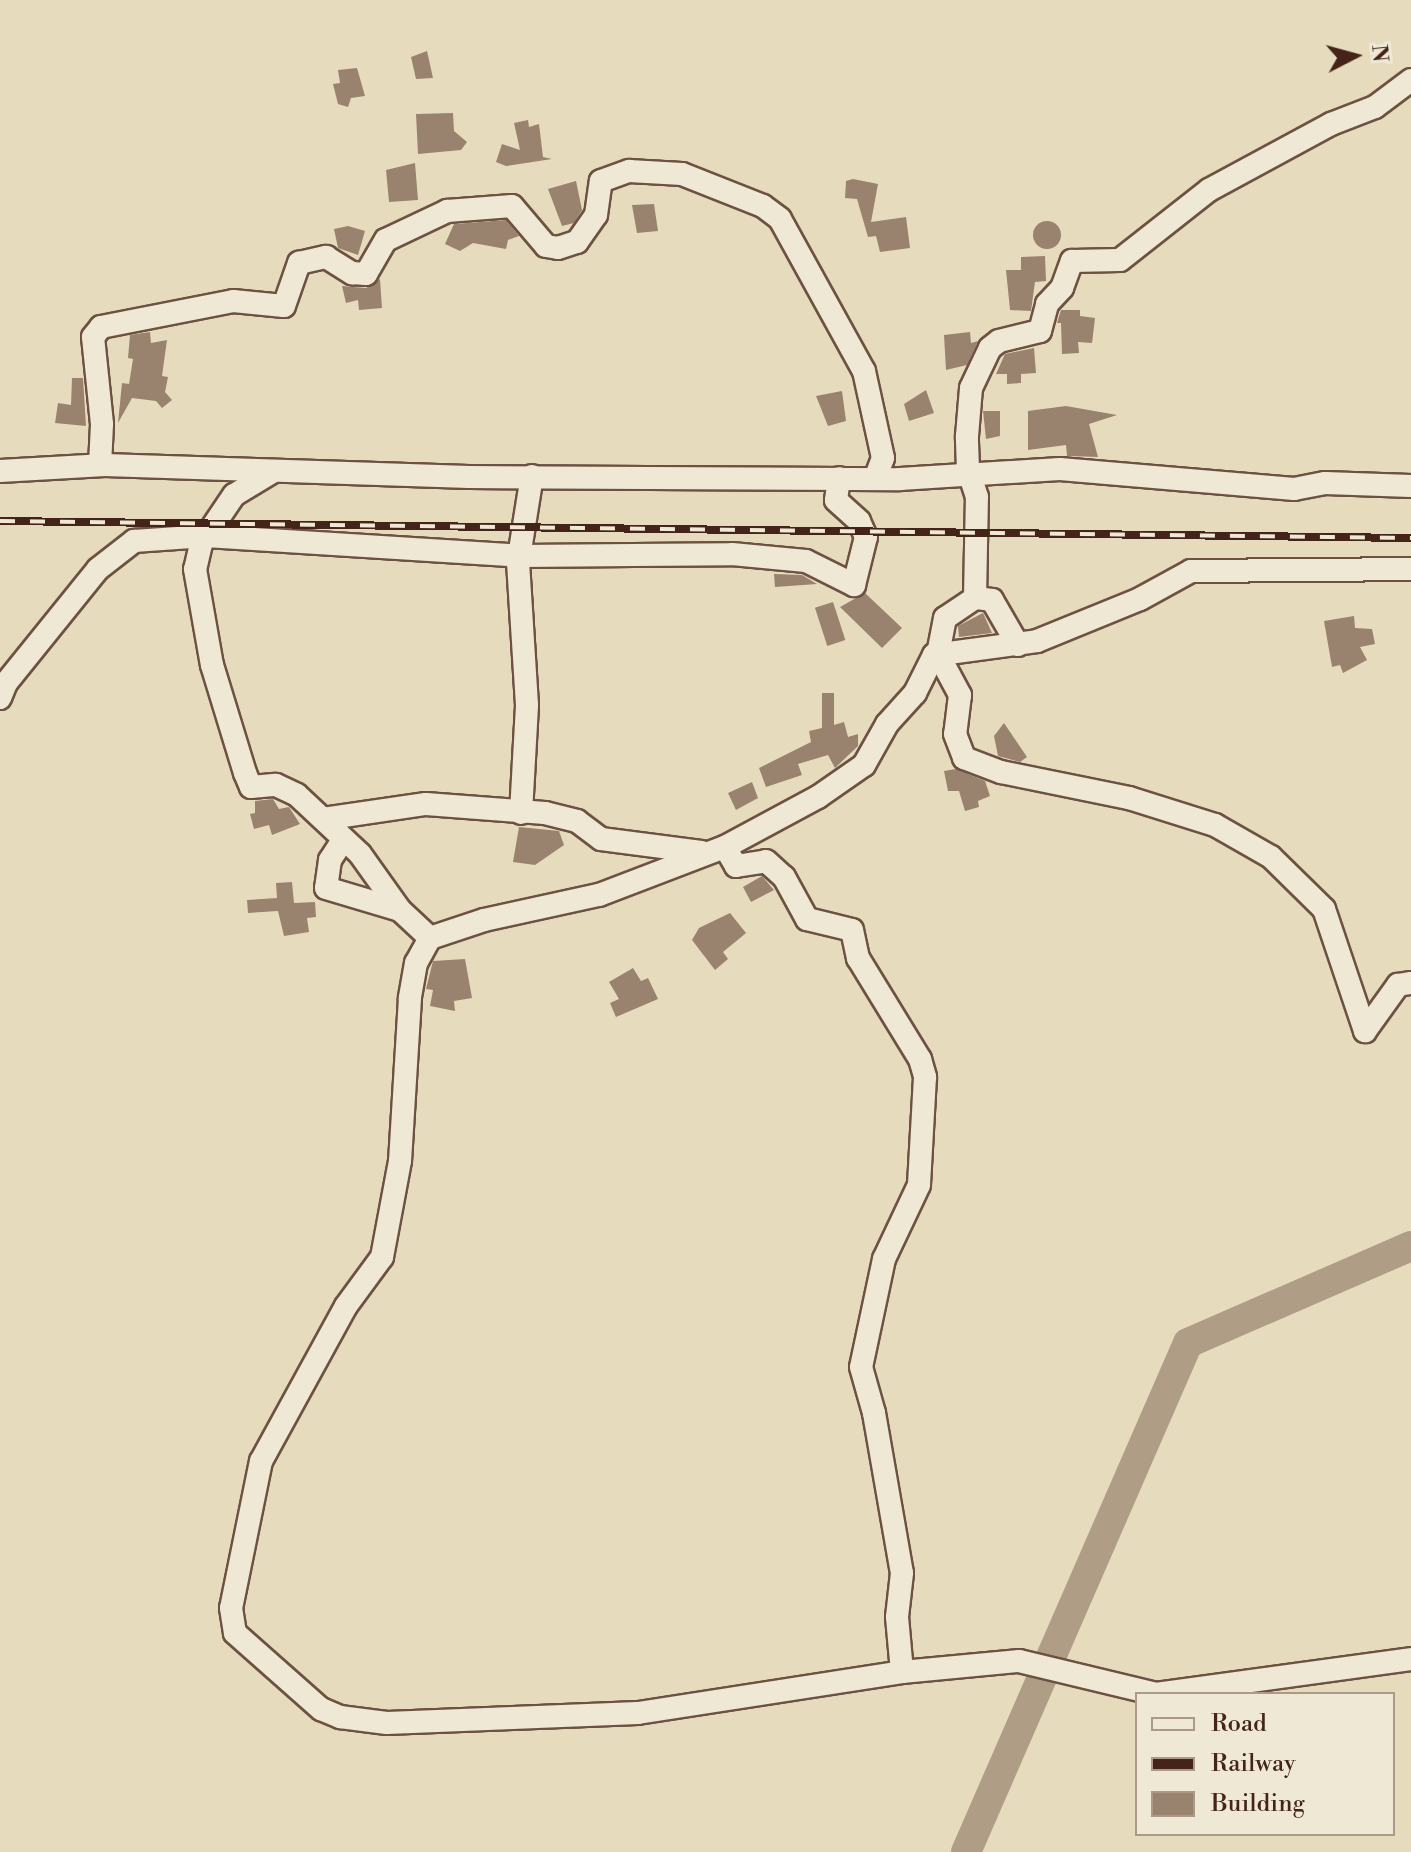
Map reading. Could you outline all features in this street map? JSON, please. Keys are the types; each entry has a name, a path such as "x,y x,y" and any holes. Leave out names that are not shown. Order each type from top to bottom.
{"street":[{"path":"975,598 977,497 967,436 971,388 990,348 999,341 1040,331 1046,324 1047,304 1062,288 1072,261 1120,260 1209,190 1331,124 1375,107 1411,80"},
{"path":"100,465 102,424 93,337 101,327 233,301 284,306 299,263 326,257 352,273 366,274 374,252 386,240 447,211 518,208 546,246 558,248 577,242 596,215 601,181 629,171 682,174 763,206 780,219 864,371 883,458 875,479"},
{"path":"0,471 100,465 272,472 875,479 972,478 1060,469 1294,489 1325,483 1411,486"},
{"path":"272,472 234,495 206,536 195,569 212,665 245,773 251,787 287,790 323,819 375,872 400,910 430,938"},
{"path":"521,813 527,705 520,556 522,513 532,476"},
{"path":"0,698 6,683 114,556 134,541 206,536 520,556 625,552 785,558 813,564 854,585 866,537 859,521 836,500 839,478"},
{"path":"938,654 1018,645 1089,621 1191,571 1411,569"},
{"path":"1018,645 992,600 975,598 945,618 938,654 851,778 725,847 702,853 599,895 484,920 430,938 416,963 410,998 400,1161 382,1257 346,1306 261,1461 231,1608 235,1633 321,1709 340,1717 387,1723 638,1713 902,1672 1019,1661 1148,1692"},
{"path":"938,654 960,695 955,734 964,758 1001,772 1129,798 1215,825 1271,857 1324,909 1365,1031 1398,985 1411,983"},
{"path":"323,819 426,804 562,815 601,839 702,853"},
{"path":"343,840 330,860 326,888 400,910"},
{"path":"725,847 736,866 766,861 784,877 807,919 852,930 858,958 920,1059 925,1077 919,1185 884,1259 861,1367 874,1413 902,1573 897,1617 902,1672"},
{"path":"1171,1692 1411,1659"}],"building":[{"path":"427,51 433,78 416,79 411,57"},
{"path":"357,68 365,96 351,98 348,107 338,104 333,84 340,83 338,70"},
{"path":"453,113 454,131 467,142 461,150 418,154 416,114"},
{"path":"528,120 529,127 539,124 543,157 552,159 506,166 496,162 502,144 520,150 514,123"},
{"path":"415,163 418,200 389,202 386,170"},
{"path":"853,179 878,184 871,222 906,217 910,248 880,252 876,236 868,237 857,199 845,198 846,181"},
{"path":"576,181 582,210 574,223 562,226 548,189"},
{"path":"654,204 658,231 637,233 632,205"},
{"path":"506,220 519,236 508,240 506,249 473,243 460,251 445,244 454,224"},
{"path":"1047,221 1057,225 1061,235 1057,245 1047,249 1037,245 1033,235 1037,225"},
{"path":"348,226 365,231 358,255 338,248 334,229"},
{"path":"1045,256 1046,281 1035,282 1031,311 1010,310 1006,270 1021,270 1021,257"},
{"path":"380,279 382,308 359,310 358,300 346,303 342,286 366,288"},
{"path":"1061,310 1080,310 1080,316 1095,318 1092,343 1078,342 1079,353 1062,354 1061,323 1057,323"},
{"path":"150,332 151,343 167,340 162,376 168,377 165,392 172,400 162,408 156,401 132,398 118,423 122,383 129,384 133,359 128,358 130,335"},
{"path":"970,332 971,343 978,341 967,365 946,370 944,335"},
{"path":"1034,348 1036,373 1021,374 1021,383 1007,384 1007,374 996,374 1005,354"},
{"path":"72,378 83,378 86,426 55,423 58,403 71,405"},
{"path":"926,390 934,413 909,421 904,404"},
{"path":"842,391 846,421 828,426 816,396"},
{"path":"1066,406 1117,415 1089,424 1098,457 1067,456 1066,445 1028,450 1028,411"},
{"path":"983,411 1000,411 1000,436 986,439"},
{"path":"774,574 802,575 817,584 775,587"},
{"path":"865,593 902,628 882,648 840,607"},
{"path":"833,602 845,640 827,646 815,608"},
{"path":"983,613 992,633 959,637 958,626"},
{"path":"1354,616 1355,628 1372,629 1375,644 1360,647 1367,660 1343,673 1340,665 1332,667 1324,621"},
{"path":"822,693 834,693 834,725 844,722 848,737 858,734 858,746 835,768 828,755 798,764 802,775 766,787 759,768 811,742 809,731 822,728"},
{"path":"1004,723 1027,757 1020,762 998,756 994,736"},
{"path":"956,769 985,781 990,796 978,801 979,807 965,811 959,791 948,791 944,771"},
{"path":"752,782 758,798 736,810 728,793"},
{"path":"273,799 279,809 289,807 300,824 272,835 269,825 254,829 250,814 255,813 255,801"},
{"path":"519,827 559,831 564,845 535,865 513,862"},
{"path":"762,876 774,890 751,902 743,887"},
{"path":"292,882 294,903 315,902 316,917 307,918 309,932 284,936 278,911 248,913 247,900 277,898 276,883"},
{"path":"730,913 746,933 723,952 728,959 715,970 692,940 699,928"},
{"path":"465,959 472,998 454,1001 455,1011 430,1006 433,990 426,989 433,961"},
{"path":"633,968 641,981 648,978 658,999 616,1017 610,1003 619,999 609,982"}],"waterway":[{"path":"966,1852 1188,1343 1411,1246"}],"railway":[{"path":"0,521 1411,538"}]}
